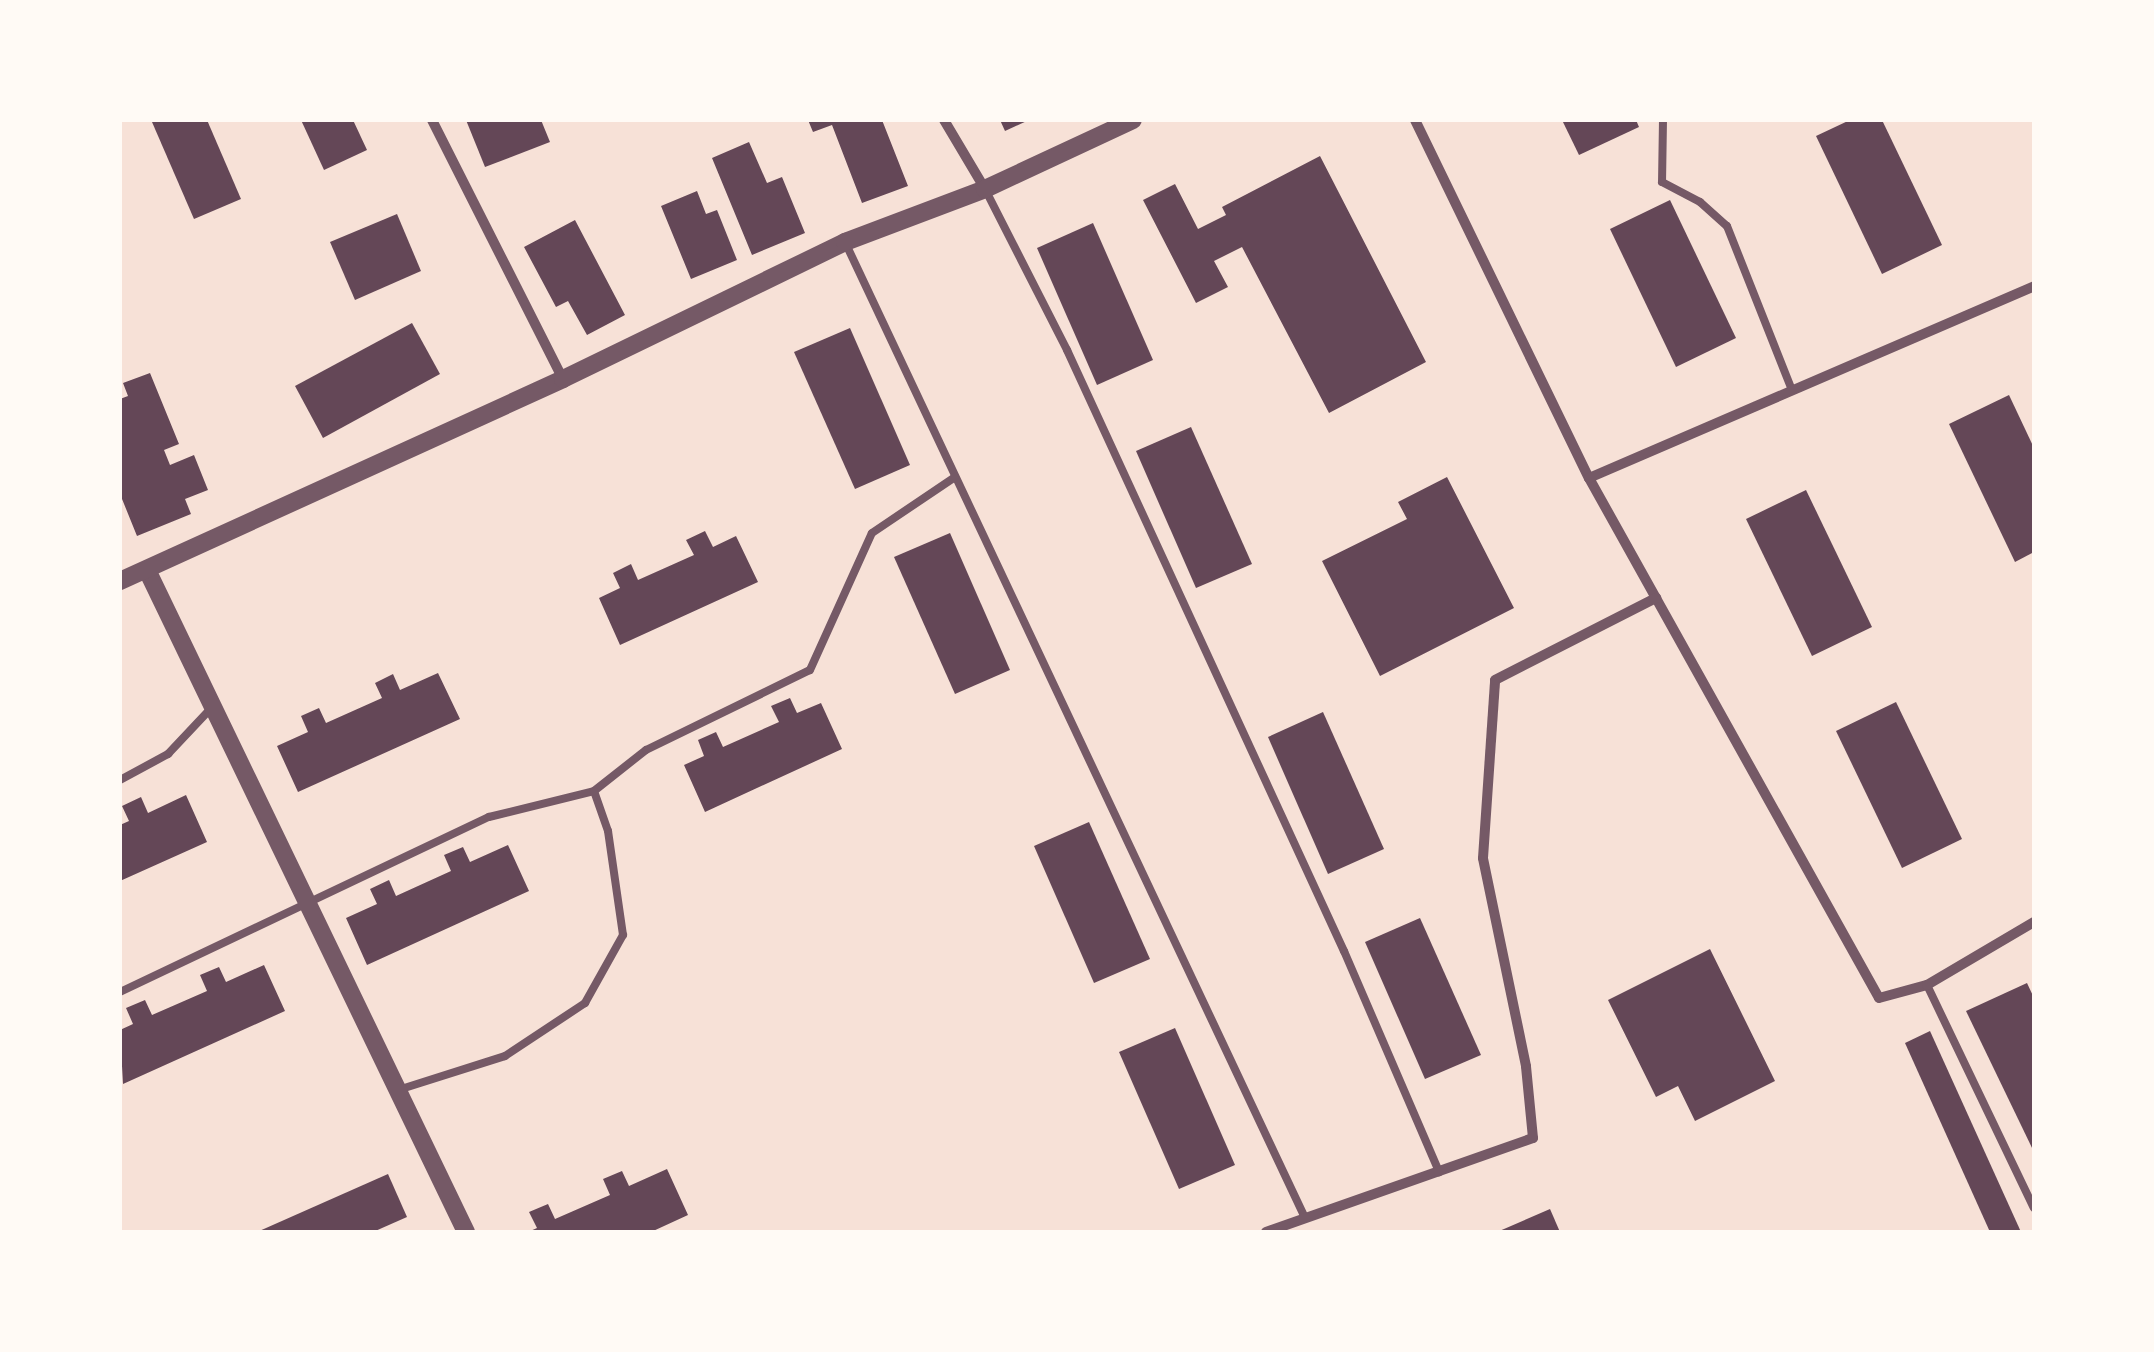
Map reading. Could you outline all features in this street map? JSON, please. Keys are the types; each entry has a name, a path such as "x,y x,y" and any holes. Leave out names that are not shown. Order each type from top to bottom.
{"street":[{"path":"432,120 562,379"},
{"path":"944,120 986,189"},
{"path":"120,581 562,379 844,242 986,189 1133,120"},
{"path":"1415,120 1589,478 1879,998 1927,984 2034,922"},
{"path":"1589,478 2034,286"},
{"path":"147,570 466,1232"},
{"path":"1266,1232 1533,1138 1526,1066 1483,858 1495,680 1656,598"}],"lane":[{"path":"1663,120 1662,182 1700,202 1727,226 1792,390"},
{"path":"986,189 1116,456 1344,950 1438,1172"},
{"path":"844,242 1304,1218"},
{"path":"120,992 489,817 594,792 646,750 810,670 872,532 956,477"},
{"path":"120,780 168,754 213,706"},
{"path":"398,1090 505,1056 585,1002 623,935 608,831 594,792"},
{"path":"1927,984 2034,1208"}],"building":[{"path":"207,120 241,199 194,219 152,122"},
{"path":"301,120 353,120 367,150 324,170"},
{"path":"466,120 541,120 550,142 485,167"},
{"path":"808,120 882,120 908,186 862,203 832,125 813,132"},
{"path":"1000,120 1029,120 1005,131"},
{"path":"1562,120 1636,120 1639,127 1579,155"},
{"path":"1850,120 1882,120 1942,245 1882,274 1816,136"},
{"path":"749,142 767,183 782,177 805,233 752,255 712,158"},
{"path":"1320,156 1426,362 1329,413 1242,247 1214,261 1228,287 1196,303 1143,200 1175,184 1198,229 1226,215 1222,207"},
{"path":"697,191 706,214 717,210 737,260 691,279 661,206"},
{"path":"1670,200 1736,338 1676,367 1610,229"},
{"path":"397,214 421,271 355,300 330,242"},
{"path":"575,220 625,315 587,335 568,301 556,307 524,247"},
{"path":"1093,223 1153,360 1097,385 1037,248"},
{"path":"412,323 440,374 323,438 295,386"},
{"path":"850,328 910,465 855,489 794,352"},
{"path":"150,373 179,444 164,450 170,465 194,455 208,490 185,499 191,514 137,536 120,494 120,399 128,396 123,383"},
{"path":"2009,395 2034,448 2034,552 2015,562 1949,424"},
{"path":"1191,427 1252,564 1196,588 1136,451"},
{"path":"1447,477 1514,608 1380,676 1322,561 1407,519 1398,502"},
{"path":"1806,490 1872,627 1812,656 1746,519"},
{"path":"705,531 713,547 736,536 758,582 620,645 599,598 620,588 613,573 631,564 638,580 694,555 686,540"},
{"path":"950,533 1010,670 955,694 894,557"},
{"path":"438,673 460,719 298,792 277,746 308,732 301,716 319,708 326,723 382,698 375,683 393,674 400,690"},
{"path":"790,698 797,713 821,703 842,749 705,812 684,765 704,756 698,740 716,732 723,747 779,722 771,706"},
{"path":"1896,702 1962,839 1902,868 1836,731"},
{"path":"1323,712 1384,849 1328,874 1268,737"},
{"path":"186,795 207,842 120,881 120,825 129,821 122,806 141,797 148,813"},
{"path":"1089,822 1150,959 1094,983 1034,846"},
{"path":"508,845 529,891 367,965 346,918 377,904 370,889 389,880 396,896 451,871 444,855 463,847 470,862"},
{"path":"1420,918 1481,1055 1425,1079 1365,942"},
{"path":"1710,949 1775,1081 1695,1121 1678,1086 1656,1097 1608,1000"},
{"path":"264,965 285,1011 123,1084 120,1030 133,1024 126,1008 145,1000 152,1015 207,991 200,975 219,967 226,982"},
{"path":"2027,983 2034,998 2034,1152 1966,1011"},
{"path":"1175,1028 1235,1165 1179,1189 1119,1052"},
{"path":"1930,1031 2021,1232 1990,1232 1905,1043"},
{"path":"667,1169 688,1215 651,1232 528,1232 537,1228 529,1212 548,1204 555,1219 610,1195 603,1179 622,1171 629,1186"},
{"path":"388,1174 407,1217 373,1232 257,1232"},
{"path":"1550,1209 1560,1232 1497,1232"}]}
